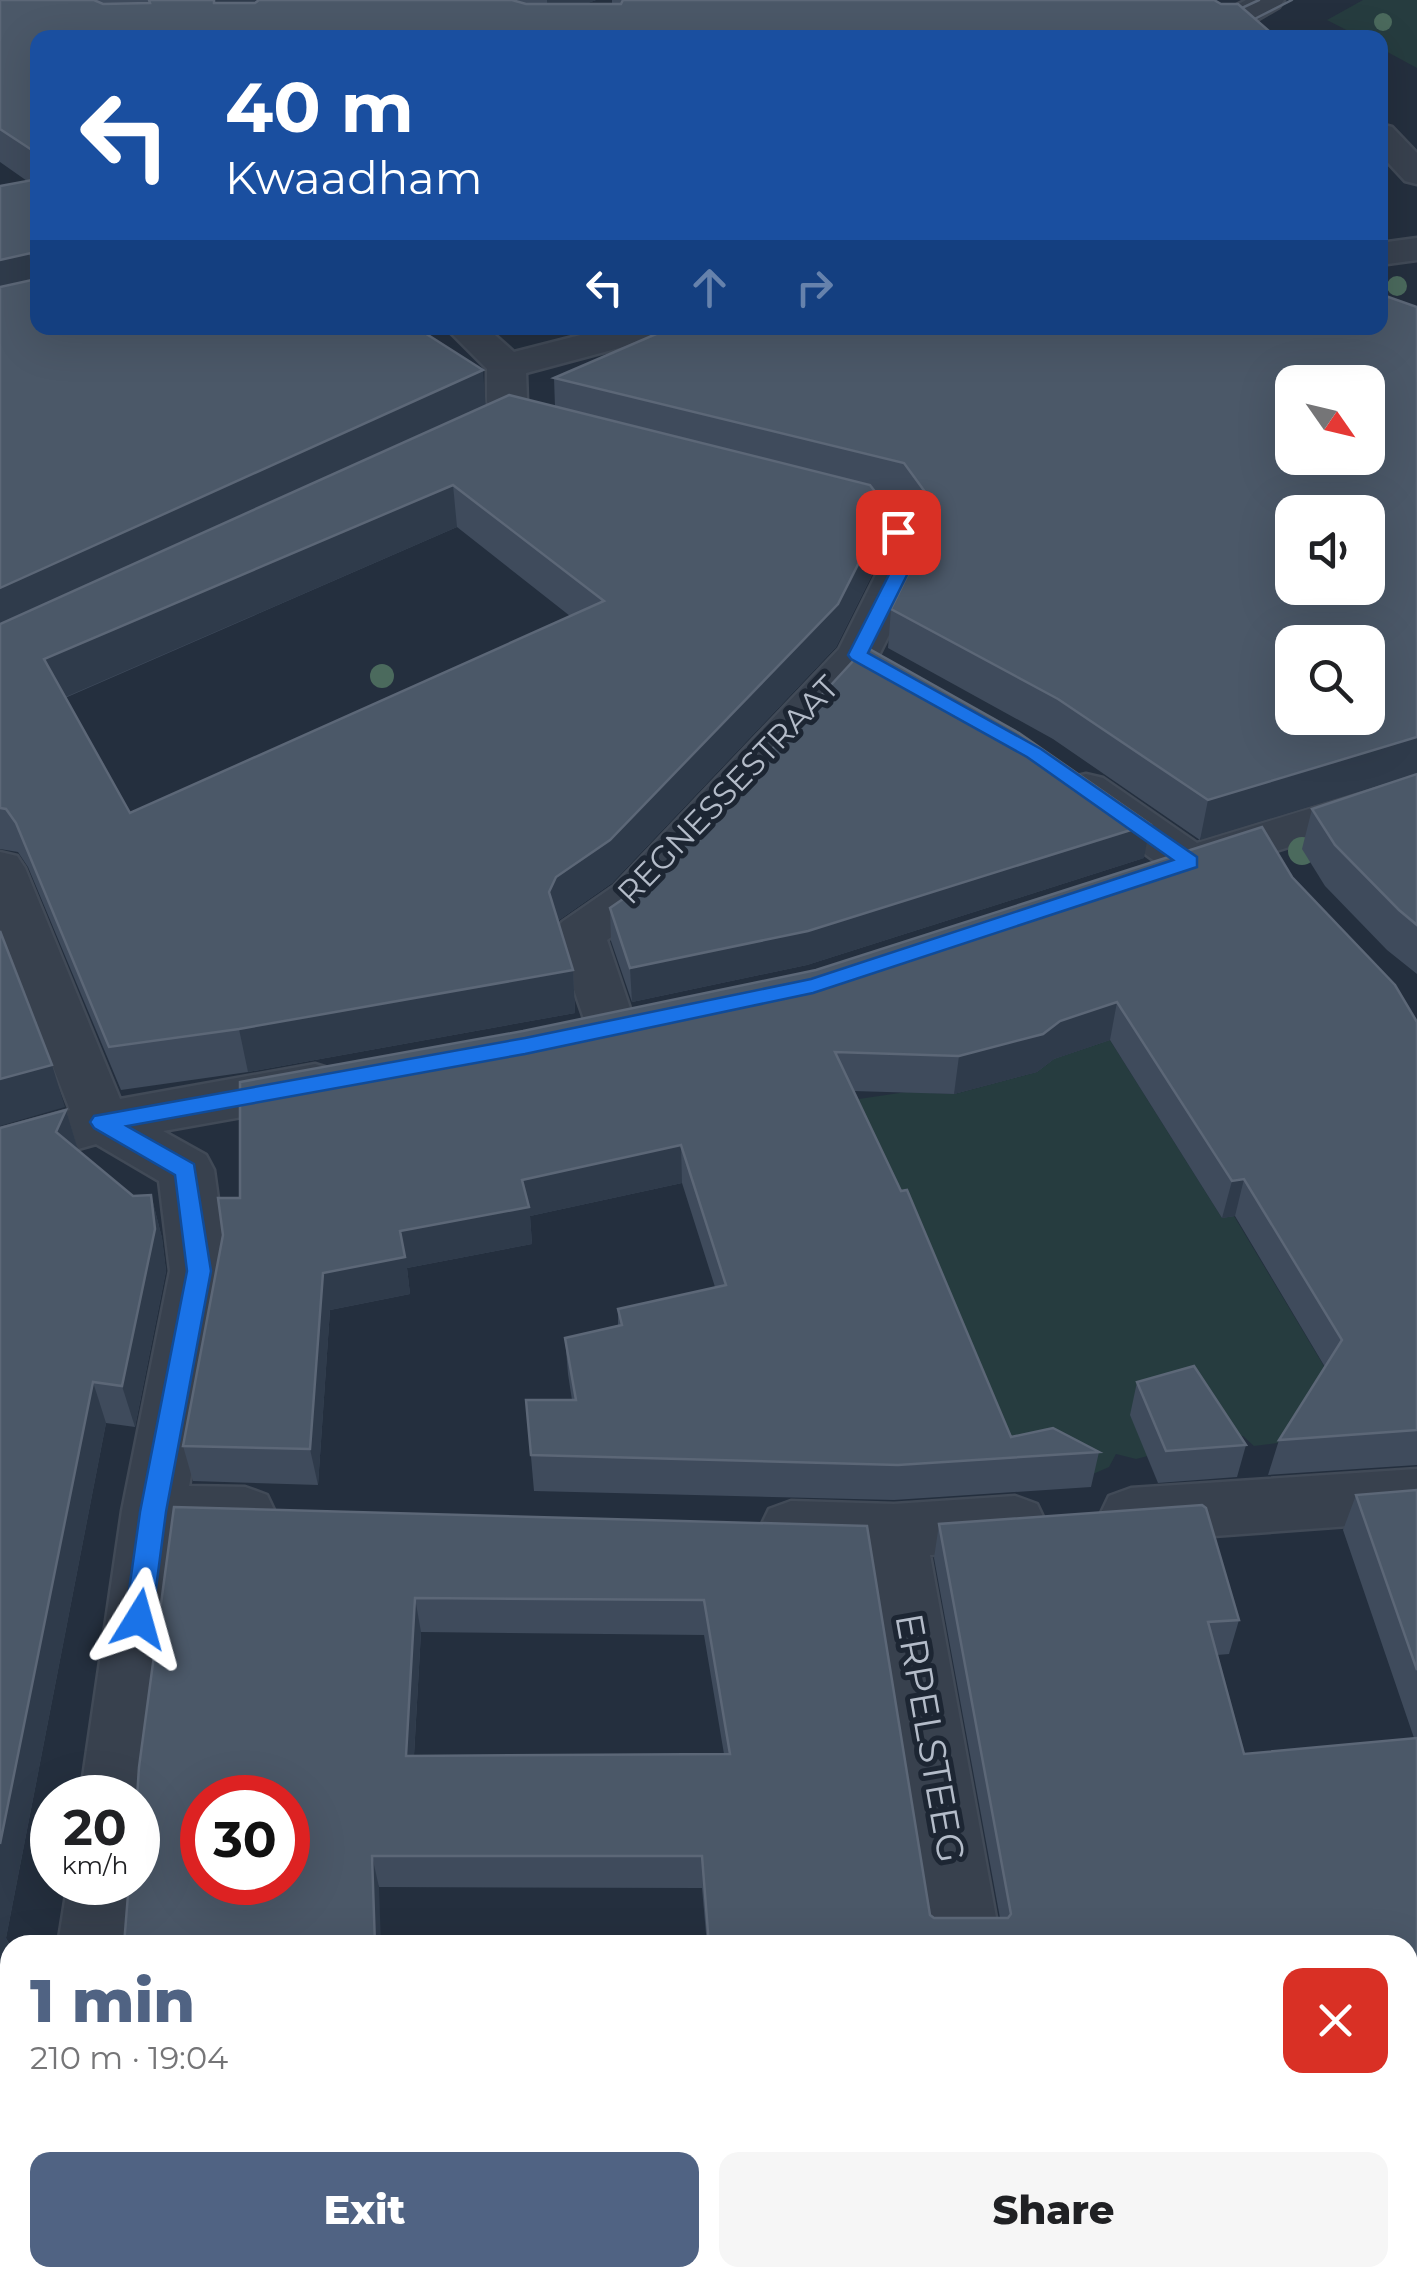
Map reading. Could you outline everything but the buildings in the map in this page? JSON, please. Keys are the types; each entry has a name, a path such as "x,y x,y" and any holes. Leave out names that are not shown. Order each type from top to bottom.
{"street":[{"path":"1227,30 1268,0"},
{"path":"1179,8 1215,30"},
{"path":"1388,253 1417,249"},
{"path":"473,335 506,366 509,427"},
{"path":"506,366 624,335"},
{"path":"774,487 886,514 911,549 858,655 900,679"},
{"name":"REGNESSESTRAAT","path":"611,1029 580,934 632,898 858,655"},
{"path":"1049,764 1190,862"},
{"path":"1133,881 1417,791"},
{"path":"1265,838 1294,884"},
{"path":"0,868 102,1122 186,1170 199,1271 153,1512 117,1775"},
{"path":"560,1039 666,1017"},
{"path":"0,1150 102,1122 371,1074"},
{"path":"741,1527 894,1531 1417,1494"},
{"path":"153,1512 293,1515"},
{"name":"ERPELSTEEG","path":"894,1531 964,1935"},
{"path":"95,1935 100,1905"}],"green space":[{"path":"1363,0 1417,0 1417,68 1388,52 1388,30 1346,30 1327,20"},
{"path":"1110,1040 1222,1218 1234,1216 1352,1413 1277,1443 1254,1446 1243,1436 1231,1435 1136,1459 1116,1454 1109,1467 1093,1474 1005,1473 839,1102 906,1092 955,1094 1037,1072 1054,1059"}],"tram line":[{"path":"1194,30 1259,0"},
{"path":"1233,30 1292,0"}],"route":[{"path":"139,1619 153,1512 199,1271 186,1170 102,1122 525,1046 813,986 1190,862 1034,753 858,655 911,549 898,532"}]}
